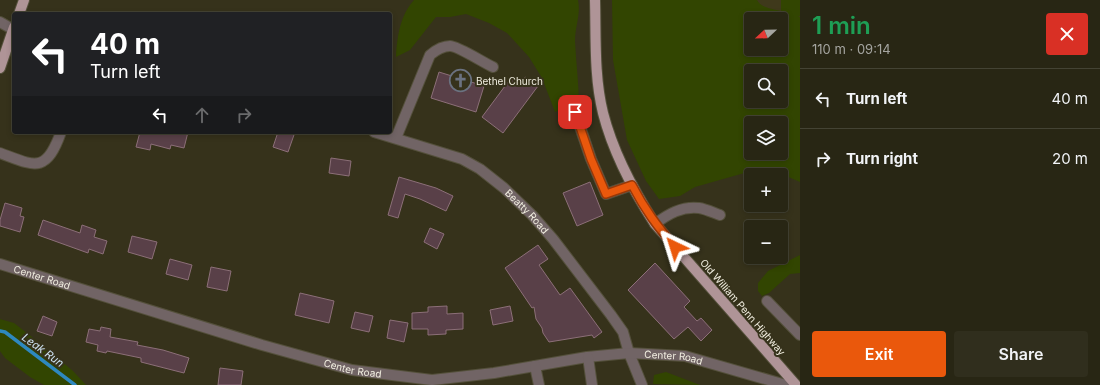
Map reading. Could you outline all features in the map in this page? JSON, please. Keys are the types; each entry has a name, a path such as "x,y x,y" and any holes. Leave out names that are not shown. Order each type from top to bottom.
{"main road":[{"path":"20,12 24,0"},
{"name":"Old William Penn Highway","path":"596,0 597,67 603,113 612,141 632,185 655,224 796,385"},
{"path":"0,68 12,35"}],"street":[{"path":"0,22 12,28"},
{"path":"396,138 430,55 436,50 443,47 452,46 493,67"},
{"path":"575,112 591,159 606,194 632,185"},
{"path":"0,153 33,164 43,162 56,148 60,134"},
{"name":"Beatty Road","path":"381,134 462,159 480,169 504,188 532,215 553,239 623,332 629,354 642,385"},
{"path":"655,224 668,214 683,208 699,208 720,216"},
{"name":"Center Road","path":"0,264 262,345 352,370 432,383 476,380 535,366 588,357 629,354 685,356 786,385"},
{"path":"767,301 800,335"},
{"path":"588,357 592,385"},
{"path":"535,366 539,385"}],"shaded area":[{"path":"746,0 800,0 800,43 788,28 788,12 768,12"}],"green space":[{"path":"414,0 578,0 579,10 575,41 579,107 563,108 555,112 542,78 529,57 507,33 489,23 466,14 450,17 436,17 410,50 396,57 398,35 402,20 409,6"},
{"path":"612,0 757,0 761,5 781,11 781,0 800,0 800,16 798,16 800,17 800,182 788,177 788,168 744,168 744,173 695,187 680,196 659,199 646,181 627,140 613,60"},
{"path":"800,255 800,273 790,274 769,293 762,296 758,291 758,283 768,271 782,264 788,264 788,261"},
{"path":"0,319 14,323 73,371 86,385 44,385 30,377 5,358 0,351"},
{"path":"666,372 700,385 653,384 654,375"}],"building":[{"path":"439,72 484,86 476,112 431,98"},
{"path":"525,77 538,86 503,133 482,117 511,78 520,84"},
{"path":"139,134 188,134 184,148 171,145 170,149 151,144 150,150 136,147"},
{"path":"277,134 294,134 288,152 273,147"},
{"path":"331,158 351,161 349,176 329,173"},
{"path":"399,177 436,188 453,196 446,211 405,194 398,218 388,215"},
{"path":"590,182 603,215 577,226 563,193"},
{"path":"5,203 22,208 20,216 24,217 20,232 0,226 0,220"},
{"path":"43,220 80,233 82,225 96,230 94,237 107,241 103,254 89,249 88,253 38,235"},
{"path":"430,228 444,234 437,249 424,242"},
{"path":"132,236 157,242 152,259 128,252"},
{"path":"538,245 548,259 539,265 560,295 570,288 602,332 594,338 592,335 549,342 543,333 542,328 536,319 534,307 532,308 505,268"},
{"path":"170,259 192,265 188,280 166,274"},
{"path":"655,263 690,301 684,307 697,321 701,318 712,330 701,341 688,327 674,339 628,290"},
{"path":"211,267 231,271 227,291 207,287"},
{"path":"300,293 334,301 329,323 295,315"},
{"path":"447,306 447,314 463,313 463,329 446,330 446,334 428,335 428,329 412,329 412,313 428,312 428,307"},
{"path":"510,306 513,321 493,325 490,310"},
{"path":"355,312 373,316 369,332 351,328"},
{"path":"43,316 57,322 52,336 37,331"},
{"path":"390,320 408,323 404,342 387,338"},
{"path":"101,327 111,329 110,337 138,342 137,345 163,350 189,358 184,373 141,362 141,358 107,351 106,353 97,351 98,345 86,342 89,329 100,331"},
{"path":"220,368 243,371 241,385 218,385"}],"waterway":[{"name":"Leak Run","path":"0,331 5,332 75,385"}],"place":[{"name":"Bethel Church","path":"460,81"}],"route":[{"path":"575,112 591,159 606,194 632,185 655,224 675,247"}]}
